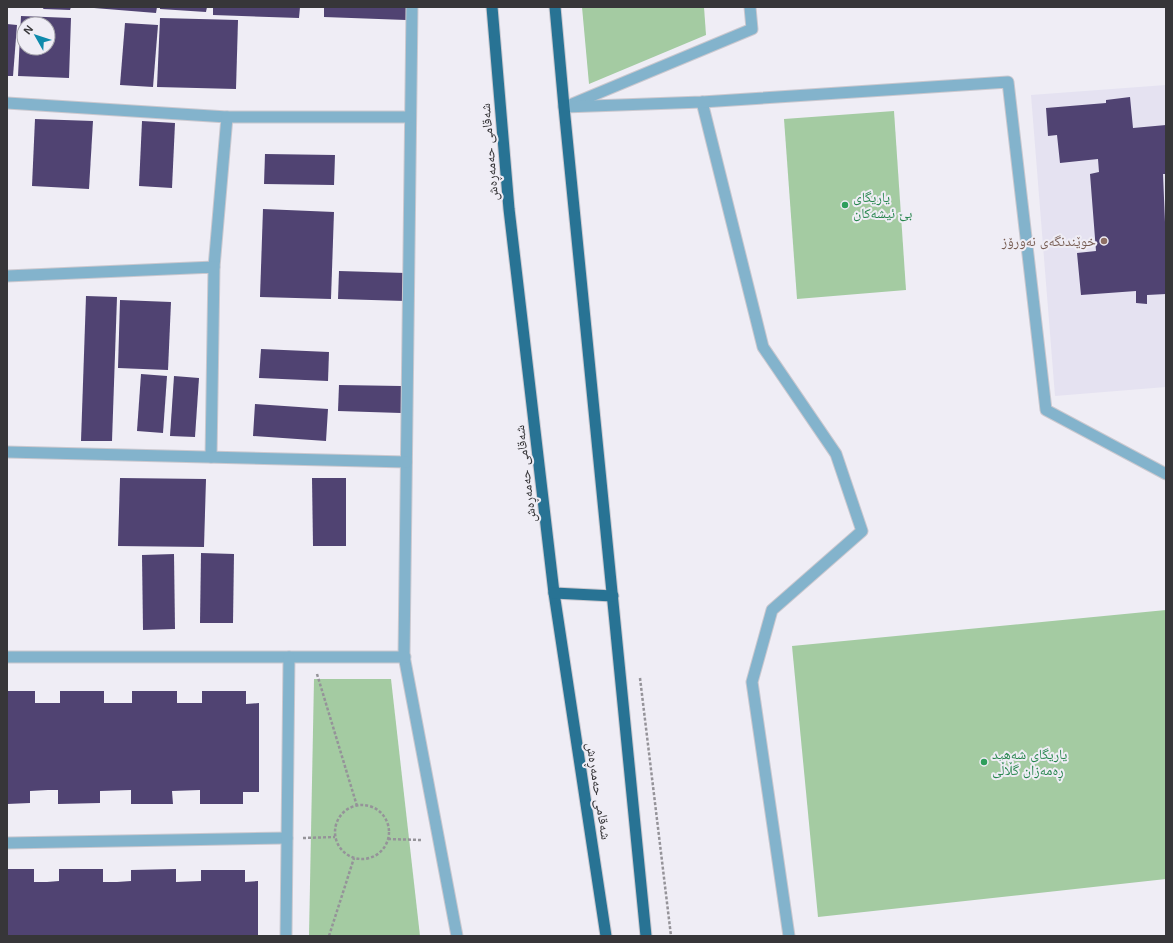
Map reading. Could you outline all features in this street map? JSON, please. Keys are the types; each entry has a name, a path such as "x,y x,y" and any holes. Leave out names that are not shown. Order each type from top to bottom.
{"highway":[{"name":"شەقامی حەمەڕەش","path":"492,7 509,209 554,593 606,936"},
{"path":"555,7 646,936"},
{"path":"554,593 613,596"}],"street":[{"path":"412,7 404,657 457,936"},
{"path":"564,107 752,29 750,7"},
{"path":"564,107 702,102 1008,82 1046,410 1166,474"},
{"path":"702,102 763,348 836,454 862,531 772,610 752,682 789,936"},
{"path":"7,103 227,117 410,117"},
{"path":"211,457 214,267 227,117"},
{"path":"7,276 214,267"},
{"path":"7,452 406,462"},
{"path":"7,657 404,657"},
{"path":"286,936 289,657"},
{"path":"7,843 287,838"}],"path":[{"path":"311,657 357,806"},
{"path":"361,805 370,806 379,810 385,817 389,826 387,843 382,851 376,856 367,859 359,860 350,858 338,846 335,837 335,828 338,819 344,812 352,807 361,805"},
{"path":"287,838 335,837"},
{"path":"388,839 439,841"},
{"path":"329,936 354,858"}],"shaded area":[{"name":"خوێندنگەی نەورۆز","path":"1166,85 1166,387 1055,396 1031,95"}],"green space":[{"path":"582,7 704,7 706,35 589,84"},
{"name":"یاریگای بێ ئیشەکان","path":"894,111 906,290 797,299 784,119"},
{"name":"یاریگای شەهید ڕەمەزان گڵاڵی","path":"1166,610 1166,879 818,917 792,646"},
{"path":"314,679 391,679 420,936 309,936"}],"building":[{"path":"44,7 71,7 70,10 43,9"},
{"path":"94,7 157,7 156,13"},
{"path":"160,7 207,7 206,12 160,9"},
{"path":"213,7 300,7 299,18 213,15"},
{"path":"324,7 406,7 406,20 324,17"},
{"path":"56,17 71,18 69,78 18,76 19,56 56,56"},
{"path":"160,18 238,20 236,89 157,87"},
{"path":"125,23 158,25 153,87 120,85"},
{"path":"7,24 16,25 16,38 13,76 7,76"},
{"path":"1130,97 1133,128 1166,125 1166,174 1163,174 1166,222 1166,294 1147,295 1147,304 1136,303 1136,291 1081,295 1077,253 1096,251 1090,174 1099,172 1098,159 1060,163 1057,135 1048,136 1046,108 1106,103 1106,100"},
{"path":"35,119 93,121 89,189 32,186"},
{"path":"142,121 175,123 172,188 139,186"},
{"path":"265,154 335,155 334,185 264,184"},
{"path":"263,209 334,212 331,299 260,297"},
{"path":"339,271 406,273 405,301 338,299"},
{"path":"86,296 117,297 112,441 81,441"},
{"path":"120,300 171,302 168,370 118,368"},
{"path":"261,349 329,352 328,381 259,378"},
{"path":"141,374 167,376 163,433 137,431"},
{"path":"174,376 199,378 195,437 170,436"},
{"path":"339,385 401,386 401,413 338,411"},
{"path":"255,404 328,409 326,441 253,436"},
{"path":"120,478 206,479 204,547 118,546"},
{"path":"312,478 346,478 346,546 313,546"},
{"path":"201,553 234,554 233,623 200,623"},
{"path":"174,554 175,629 143,630 142,555"},
{"path":"7,691 35,691 35,703 60,703 60,691 104,691 104,703 132,703 132,691 177,691 177,703 202,703 202,691 246,691 246,704 259,703 259,792 243,792 243,804 200,804 200,790 172,791 173,804 131,804 131,790 100,791 100,803 58,804 58,790 48,790 30,791 30,803 7,804"},
{"path":"7,869 34,869 34,882 59,881 59,869 103,869 103,882 131,881 131,870 176,869 176,882 201,881 201,870 245,870 245,882 258,881 258,936 7,936"}],"place":[{"name":"یاریگای بێ ئیشەکان","path":"845,205"},
{"name":"خوێندنگەی نەورۆز","path":"1104,241"},
{"name":"یاریگای شەهید ڕەمەزان گڵاڵی","path":"984,762"}]}
